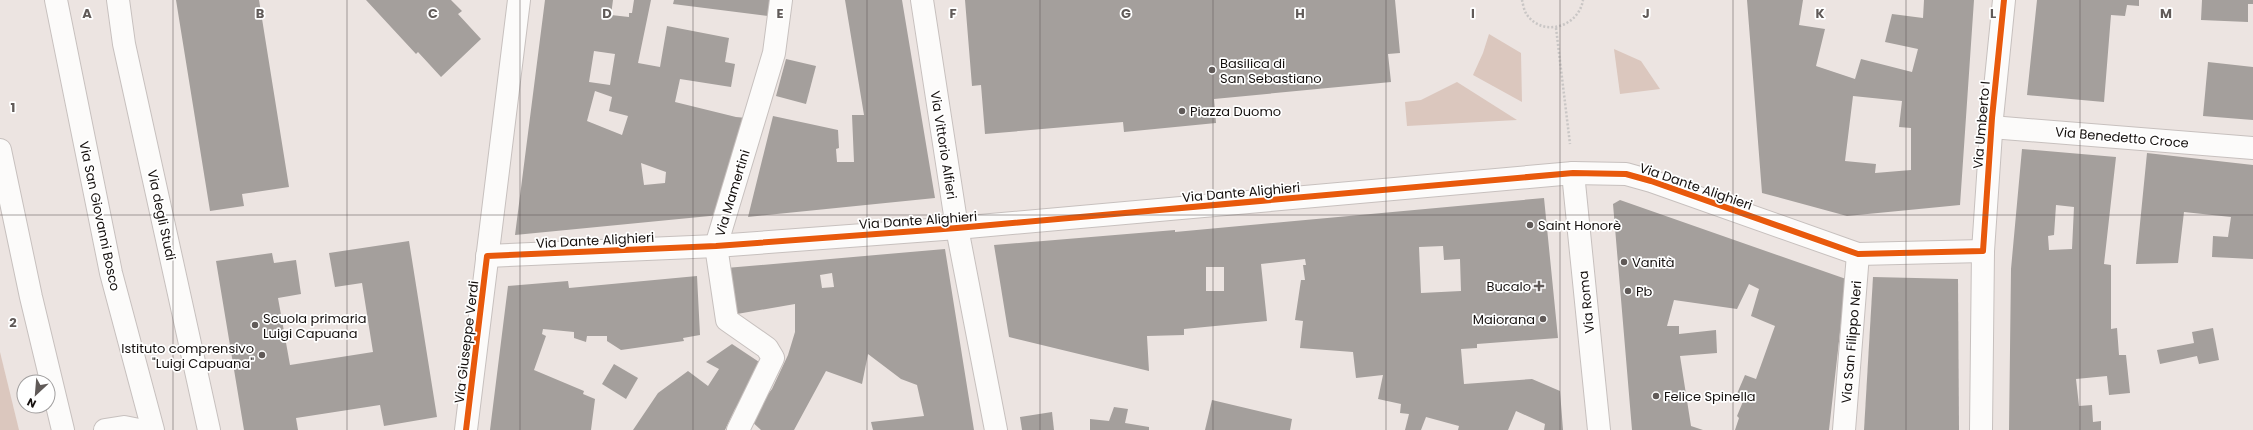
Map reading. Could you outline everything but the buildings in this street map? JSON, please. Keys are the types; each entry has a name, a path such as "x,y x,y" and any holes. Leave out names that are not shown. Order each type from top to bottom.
{"street":[{"name":"Via San Giovanni Bosco","path":"56,0 111,273 153,430"},
{"name":"Via degli Studi","path":"118,0 124,44 209,430"},
{"name":"Via Giuseppe Verdi","path":"466,430 519,0"},
{"name":"Via Mamertini","path":"738,430 773,358 767,348 727,320 716,246 774,53 782,0"},
{"name":"Via Vittorio Alfieri","path":"922,0 957,228 996,430"},
{"name":"Via Umberto I","path":"1981,430 1983,251 1991,127 2004,0"},
{"name":"Via Benedetto Croce","path":"1991,127 2253,148"},
{"path":"0,150 32,304 62,430"},
{"name":"Via Dante Alighieri","path":"487,256 716,246 957,228 1573,173 1626,174 1651,181 1858,254 1983,251"},
{"name":"Via Roma","path":"1573,173 1599,430"},
{"name":"Via San Filippo Neri","path":"1844,430 1858,254"},
{"path":"105,430 124,427 139,430"}],"path":[{"path":"1522,0 1527,15 1540,25 1556,28 1571,22 1581,9 1583,0"},
{"path":"1556,28 1573,173"}],"shaded area":[{"path":"1489,34 1521,53 1522,102 1473,75 1483,53"},
{"path":"1614,49 1641,61 1660,89 1620,94"},
{"path":"1457,82 1517,120 1407,126 1405,102 1421,100"},
{"path":"0,352 19,430 0,430"}],"cycle path":[{"path":"466,430 487,256 716,246 957,228 1573,173 1626,174 1651,181 1858,254 1983,251 1992,118 2004,0"}],"place":[{"name":"Basilica di San Sebastiano","path":"1212,70"},
{"name":"Piazza Duomo","path":"1182,111"},
{"name":"Saint Honorè","path":"1530,225"},
{"name":"Vanità","path":"1624,262"},
{"name":"Bucalo","path":"1539,286"},
{"name":"Pb","path":"1628,291"},
{"name":"Maiorana","path":"1543,319"},
{"name":"Scuola primaria Luigi Capuana","path":"255,325"},
{"name":"Istituto comprensivo \"Luigi Capuana\"","path":"262,355"},
{"name":"Felice Spinella","path":"1656,396"}]}
